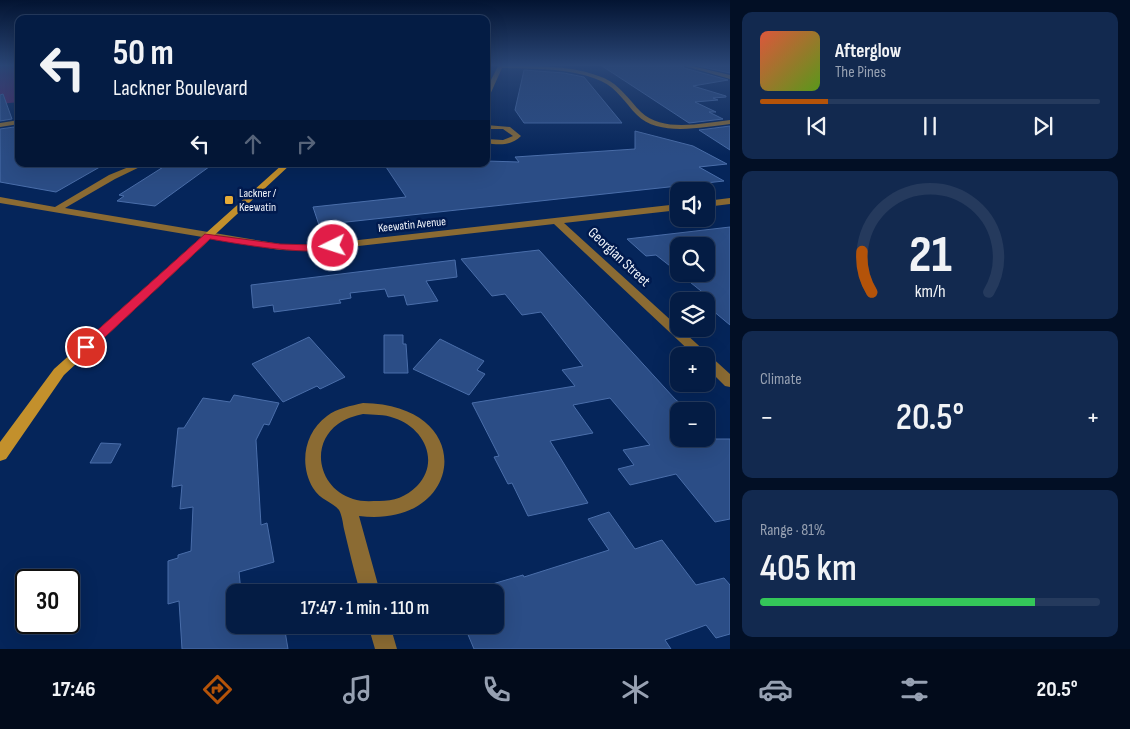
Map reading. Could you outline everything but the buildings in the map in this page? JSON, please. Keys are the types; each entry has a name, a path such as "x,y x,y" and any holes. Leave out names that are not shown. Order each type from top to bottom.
{"main road":[{"path":"0,454 59,372 284,167"}],"street":[{"path":"624,96 645,119 661,124 683,126 730,122"},
{"path":"0,125 15,123"},
{"path":"490,127 507,129 513,131 517,136 505,142 490,141"},
{"path":"56,210 112,177 135,167"},
{"name":"Keewatin Avenue","path":"0,200 208,236 280,247 314,248 670,208"},
{"path":"715,203 730,201"},
{"name":"Georgian Street","path":"557,222 693,347"},
{"path":"724,369 730,382"},
{"path":"347,506 370,511 394,509 415,500 427,488 436,471 435,445 425,430 411,418 392,410 374,408 354,410 336,418 322,430 312,454 314,472 323,489 347,506 368,584"},
{"path":"382,634 386,649"}],"shaded area":[{"path":"0,96 15,96 15,102 0,104"}],"place":[{"name":"Lackner / Keewatin","path":"229,200"}],"route":[{"path":"86,347 208,236 280,247 314,248 333,246"}]}
